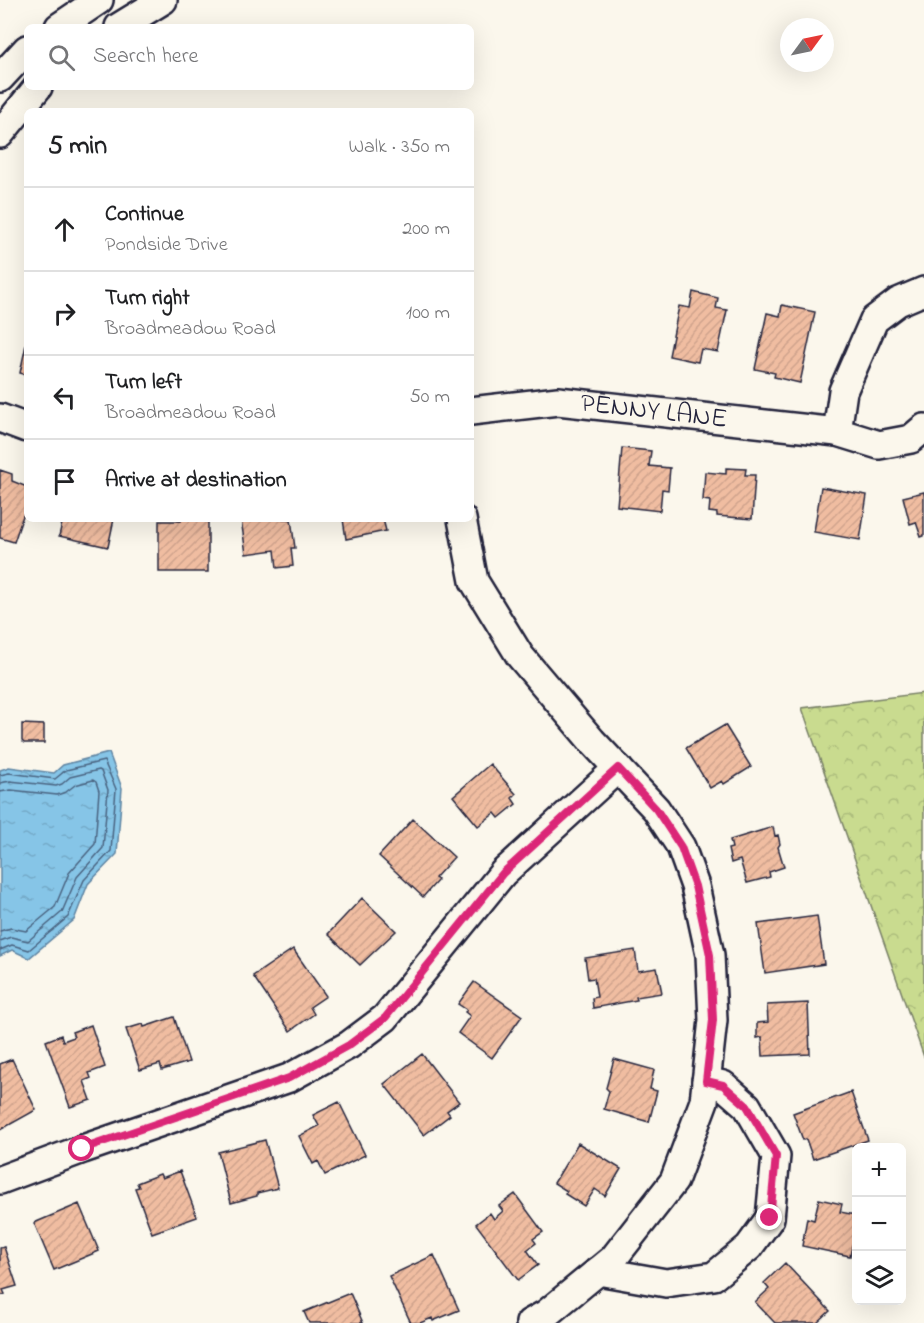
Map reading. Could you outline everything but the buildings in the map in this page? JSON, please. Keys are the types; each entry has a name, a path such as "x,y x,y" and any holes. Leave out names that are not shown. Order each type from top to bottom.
{"street":[{"path":"63,24 99,0"},
{"path":"124,24 163,0"},
{"path":"0,78 24,52"},
{"path":"0,134 36,90"},
{"path":"837,432 843,391 874,320 897,302 924,291"},
{"name":"PENNY LANE","path":"474,411 558,401 837,432 879,445 911,439 924,428"},
{"path":"0,418 24,427"},
{"path":"463,522 474,581 519,656 656,809 681,847 695,886 710,955 713,1020 704,1101 674,1181 613,1259 546,1314 530,1323"},
{"path":"0,1180 82,1149 289,1078 349,1045 385,1018 503,873 618,768"},
{"path":"598,1271 666,1283 714,1276 749,1247 770,1218 776,1156 747,1106 723,1085 706,1081"}],"green space":[{"path":"924,693 924,1057 802,708"}],"water":[{"path":"109,753 122,788 117,854 88,884 74,920 29,958 12,950 0,956 0,770 9,767 54,773 63,765"}],"route":[{"path":"82,1149 289,1078 349,1045 385,1018 503,873 618,768 656,809 681,847 695,886 710,955 713,1020 706,1081 723,1085 747,1106 776,1156 770,1218"}]}
